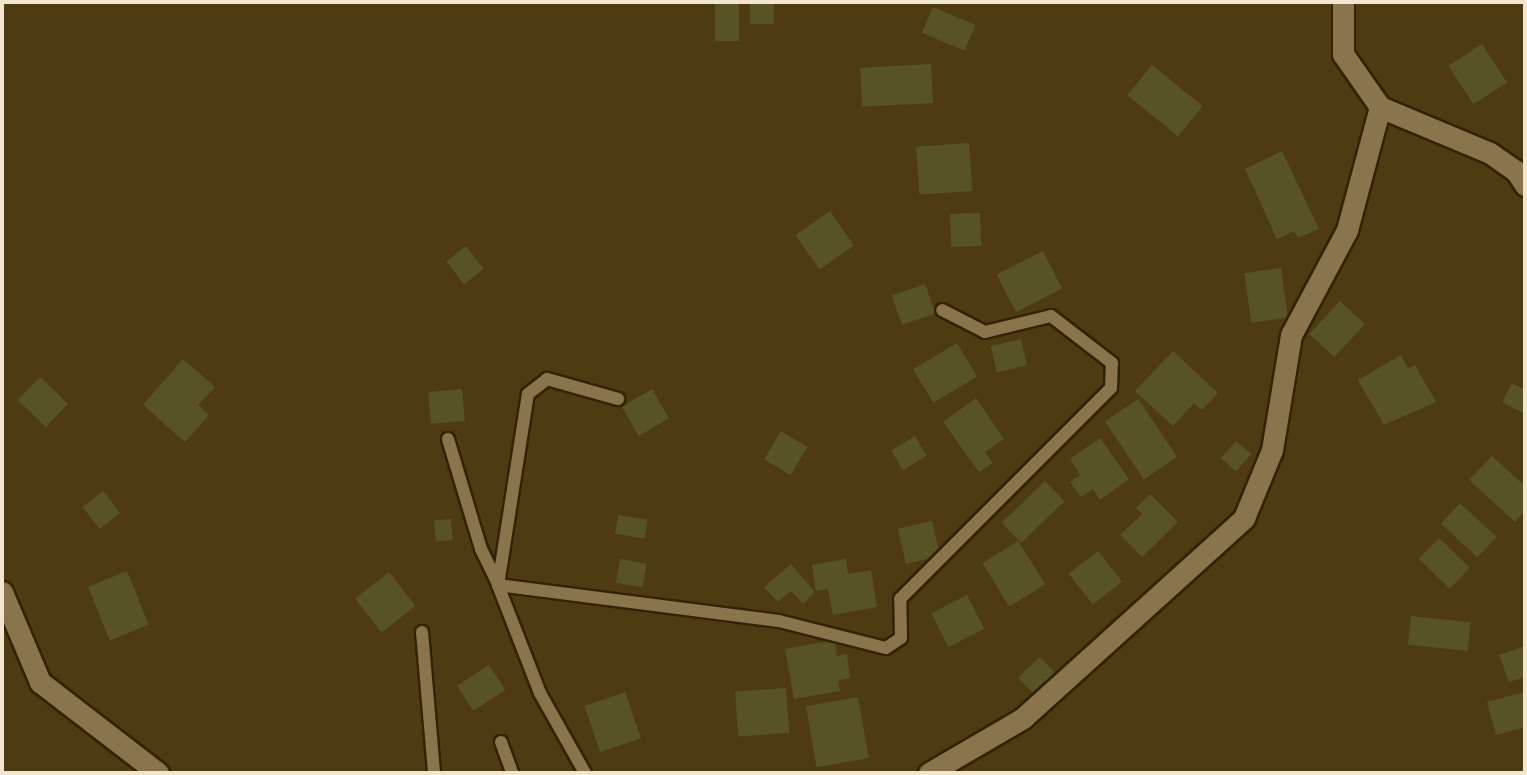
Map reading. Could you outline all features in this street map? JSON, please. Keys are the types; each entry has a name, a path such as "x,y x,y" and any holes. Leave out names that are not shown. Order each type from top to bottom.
{"street":[{"path":"1343,2 1343,54 1380,107 1490,153 1516,171 1525,185"},
{"path":"929,773 1023,718 1244,518 1272,450 1291,335 1347,230 1380,107"},
{"path":"2,592 40,682 158,773"}],"lane":[{"path":"498,585 779,621 886,648 901,638 900,599 1111,388 1112,363 1051,316 985,332 942,310"},
{"path":"498,585 528,394 547,379 618,399"},
{"path":"448,439 481,549 540,693 584,773"},
{"path":"422,632 434,773"},
{"path":"501,742 512,773"}],"building":[{"path":"715,2 739,2 739,41 715,41"},
{"path":"750,2 774,2 774,24 750,24"},
{"path":"933,7 975,25 964,51 922,33"},
{"path":"1482,44 1507,83 1474,104 1448,66"},
{"path":"931,64 933,103 862,107 860,68"},
{"path":"1152,65 1203,106 1178,136 1127,95"},
{"path":"969,143 972,191 919,195 916,147"},
{"path":"1282,151 1319,229 1298,238 1294,231 1277,239 1245,169"},
{"path":"830,211 854,245 820,269 796,235"},
{"path":"980,213 981,246 951,247 950,214"},
{"path":"466,246 484,269 464,284 446,261"},
{"path":"1043,251 1062,288 1016,312 997,275"},
{"path":"1281,268 1288,318 1251,323 1244,273"},
{"path":"925,284 935,313 902,325 892,295"},
{"path":"1340,301 1365,324 1334,357 1309,334"},
{"path":"1021,339 1027,365 997,372 991,346"},
{"path":"957,343 977,376 933,403 913,369"},
{"path":"1173,351 1218,393 1202,410 1194,403 1173,426 1135,391"},
{"path":"1401,355 1408,369 1415,365 1436,402 1384,425 1358,380"},
{"path":"183,359 215,387 198,405 209,415 185,442 143,405"},
{"path":"40,377 68,404 46,427 18,400"},
{"path":"1512,383 1525,390 1525,414 1502,402"},
{"path":"462,389 465,421 431,424 428,392"},
{"path":"652,389 669,418 639,436 622,406"},
{"path":"976,398 1004,439 985,452 993,463 979,472 943,422"},
{"path":"1138,399 1177,457 1144,479 1105,421"},
{"path":"781,431 808,447 791,475 764,459"},
{"path":"915,436 927,456 903,470 891,450"},
{"path":"1100,438 1129,479 1100,500 1093,489 1081,497 1070,482 1080,475 1070,459"},
{"path":"1236,441 1251,454 1236,471 1221,458"},
{"path":"1492,456 1525,486 1525,511 1515,522 1469,480"},
{"path":"1045,481 1064,501 1021,543 1002,523"},
{"path":"103,491 120,513 100,529 83,507"},
{"path":"1150,494 1178,522 1142,557 1120,535 1142,514 1136,508"},
{"path":"1460,503 1497,537 1477,558 1441,523"},
{"path":"618,515 648,520 645,538 615,534"},
{"path":"451,519 453,540 436,541 434,520"},
{"path":"932,521 940,556 906,564 898,529"},
{"path":"1439,538 1470,568 1450,589 1419,559"},
{"path":"1018,541 1045,584 1009,607 982,563"},
{"path":"1098,551 1122,582 1093,605 1069,574"},
{"path":"620,559 647,564 642,587 616,583"},
{"path":"846,559 848,574 871,570 877,607 833,615 828,589 816,591 812,565"},
{"path":"791,564 815,592 803,604 791,591 778,602 764,587"},
{"path":"127,571 149,625 110,641 88,587"},
{"path":"389,572 415,606 382,632 355,598"},
{"path":"967,595 984,629 949,647 931,613"},
{"path":"1411,616 1471,622 1468,651 1408,645"},
{"path":"835,640 837,656 847,654 850,678 838,681 840,691 794,699 785,649"},
{"path":"1525,646 1525,677 1509,682 1499,655"},
{"path":"1040,657 1055,673 1033,694 1018,677"},
{"path":"489,665 505,690 473,711 457,686"},
{"path":"786,688 789,733 738,736 735,692"},
{"path":"625,692 641,738 600,752 584,706"},
{"path":"1525,692 1525,727 1496,735 1487,702"},
{"path":"858,697 869,758 817,767 806,706"}]}
